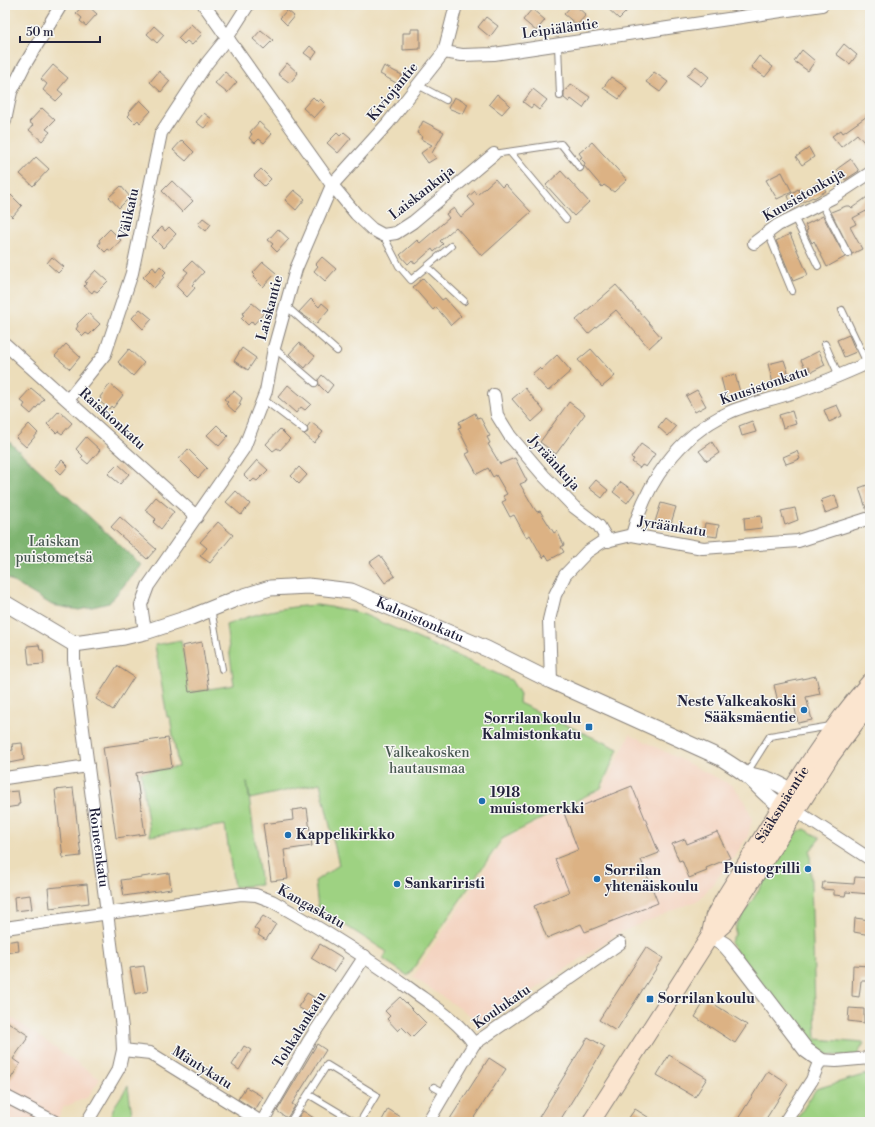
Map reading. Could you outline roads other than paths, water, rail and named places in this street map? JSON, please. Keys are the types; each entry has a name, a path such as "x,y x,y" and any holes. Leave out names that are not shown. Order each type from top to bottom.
{"main road":[{"name":"Sääksmäentie","path":"591,1122 710,936 725,923 789,809 870,682"},
{"name":"Sääksmäentie","path":"789,809 791,792 840,729 870,703"}],"street":[{"path":"5,121 11,92 21,72 61,5"},
{"path":"204,5 332,185"},
{"name":"Välikatu","path":"68,400 105,354 132,273 161,133 207,63 227,38 248,5"},
{"name":"Kiviojantie","path":"332,185 388,123 444,52 456,5"},
{"name":"Leipiäläntie","path":"444,52 462,55 494,54 822,5"},
{"name":"Laiskankuja","path":"332,185 356,214 372,229 383,235 396,233 413,222 494,154"},
{"name":"Kuusistonkuja","path":"754,243 794,217 822,204 870,173"},
{"name":"Laiskantie","path":"145,632 141,605 148,586 244,448 263,399 274,348 296,269 332,185"},
{"name":"Raiskionkatu","path":"5,344 197,516"},
{"name":"Kuusistonkatu","path":"632,535 638,511 664,465 686,440 708,424 728,413 805,389 840,376 868,363"},
{"name":"Jyräänkuja","path":"494,395 497,415 510,436 544,476 574,507 599,526 608,540"},
{"name":"Jyräänkatu","path":"550,681 549,620 555,595 565,574 587,552 608,540 632,535 703,548 798,541 870,518"},
{"name":"Kalmistonkatu","path":"74,644 124,637 145,632 270,588 308,586 351,591 480,646 550,681 721,758 745,774 768,797 789,809"},
{"path":"5,603 74,644"},
{"name":"Roineenkatu","path":"74,644 74,660 122,1028 123,1050 119,1068 87,1122"},
{"path":"5,778 88,766"},
{"name":"Kalmistonkatu","path":"745,774 772,780 791,792"},
{"path":"789,809 870,859"},
{"name":"Kangaskatu","path":"5,928 107,912 241,894 256,895 272,901 365,956 449,1017 466,1033 474,1044"},
{"path":"710,936 725,945 732,953 806,1050 820,1060 836,1061 870,1058"},
{"name":"Koulukatu","path":"428,1122 474,1044 620,943"},
{"name":"Tohkalankatu","path":"261,1122 309,1041 365,956"},
{"name":"Mäntykatu","path":"123,1050 150,1053 261,1122"},
{"path":"785,1122 812,1080 820,1060"},
{"path":"5,1096 55,1122"}],"lane":[{"path":"558,44 560,96"},
{"path":"418,86 446,100"},
{"path":"494,154 561,144 580,168"},
{"path":"510,152 566,219"},
{"path":"822,204 848,254"},
{"path":"794,217 818,266"},
{"path":"768,233 792,291"},
{"path":"383,235 399,266 411,280 451,246"},
{"path":"427,267 464,301"},
{"path":"285,305 337,351"},
{"path":"842,310 868,363"},
{"path":"825,344 840,376"},
{"path":"274,348 315,382"},
{"path":"263,399 304,430"},
{"path":"211,609 222,669"},
{"path":"745,774 770,736 840,729"},
{"path":"290,1122 327,1065 376,1095 360,1122"},
{"path":"434,1086 445,1093"},
{"path":"308,1094 355,1122"}],"place":[{"name":"Neste Valkeakoski Sääksmäentie","path":"804,710"},
{"name":"Sorrilan koulu Kalmistonkatu","path":"589,727"},
{"name":"1918 muistomerkki","path":"482,801"},
{"name":"Kappelikirkko","path":"288,835"},
{"name":"Puistogrilli","path":"808,869"},
{"name":"Sorrilan yhtenäiskoulu","path":"597,879"},
{"name":"Sankariristi","path":"397,884"},
{"name":"Sorrilan koulu","path":"650,999"}],"park label":[{"name":"Laiskan puistometsä","path":"54,550"},
{"name":"Valkeakosken hautausmaa","path":"427,762"}]}
